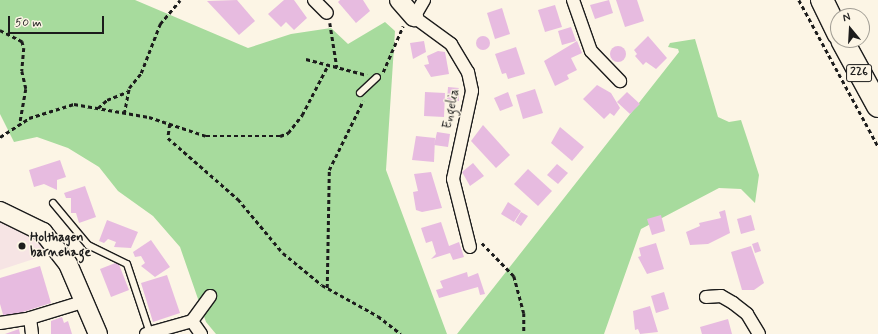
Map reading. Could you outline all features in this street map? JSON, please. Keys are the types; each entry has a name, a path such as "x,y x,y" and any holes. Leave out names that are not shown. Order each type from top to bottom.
{"highway":[{"path":"822,0 830,16"},
{"name":"226","path":"846,48 878,106"}],"street":[{"path":"314,0 327,13"},
{"path":"398,0 414,18 424,0"},
{"path":"573,0 591,52 620,81"},
{"name":"Engelia","path":"414,18 451,44 468,72 472,91 453,179 470,247"},
{"path":"0,211 43,232 68,264 86,301 98,334"},
{"path":"148,333 192,321 210,296"},
{"path":"706,296 721,296 733,303 747,314 759,334"},
{"path":"0,323 30,318 86,301"},
{"path":"30,318 32,334"},
{"path":"192,321 201,334"}],"lane":[{"path":"362,91 377,77"},
{"path":"53,203 62,209 71,228 88,245 127,264 148,333"}],"path":[{"path":"124,114 127,92 144,68 160,24 180,0"},
{"path":"799,0 878,146"},
{"path":"327,13 337,67"},
{"path":"306,60 377,77 385,70 403,26 414,18"},
{"path":"0,30 22,41 26,89 20,122"},
{"path":"0,137 20,122 62,106 98,108 170,124 206,136 280,136 288,133 302,115 328,65"},
{"path":"327,288 329,170 366,95 362,91"},
{"path":"98,108 107,100 127,92"},
{"path":"170,124 168,138 238,199 283,253 327,288 401,334"},
{"path":"465,229 514,276 524,313 524,334"}],"shaded area":[{"name":"Holthagen barnehage","path":"0,218 38,239 52,253 0,270"}],"green space":[{"path":"0,0 135,0 248,48 291,34 331,28 348,44 385,22 395,31 386,170 447,334 216,334 206,322 180,247 153,216 118,191 99,167 68,148 37,137 14,142 0,114"},
{"path":"695,39 718,117 729,122 741,120 759,175 755,203 741,189 719,188 641,229 604,334 457,334 679,52 678,49 668,47 670,43"}],"building":[{"path":"237,0 255,21 239,35 207,1"},
{"path":"284,0 294,0 307,18 294,30 286,22 281,27 268,14"},
{"path":"340,0 363,0 370,11 356,23 338,2"},
{"path":"609,0 613,13 595,19 590,5"},
{"path":"616,0 637,0 644,21 625,27"},
{"path":"555,5 562,27 545,32 538,10"},
{"path":"502,8 510,34 495,39 487,13"},
{"path":"571,27 576,41 562,45 558,31"},
{"path":"480,36 486,36 490,40 490,46 486,50 480,50 476,46 476,40"},
{"path":"648,36 667,58 656,69 646,62 643,65 635,56 637,54 634,50"},
{"path":"424,41 426,52 413,59 410,43"},
{"path":"577,41 582,53 571,58 577,70 567,75 569,79 555,86 544,61"},
{"path":"615,46 621,46 626,51 624,60 621,62 615,62 610,57 610,51"},
{"path":"516,47 525,74 508,79 506,73 502,74 495,54"},
{"path":"438,51 445,52 449,74 431,77 424,65 429,64 427,56"},
{"path":"597,85 611,93 620,108 614,116 610,113 604,119 583,99"},
{"path":"448,87 459,88 459,101 447,100"},
{"path":"535,89 543,113 523,119 516,95"},
{"path":"425,92 445,93 444,117 424,116"},
{"path":"508,92 513,106 500,111 494,98"},
{"path":"627,92 640,104 630,114 617,102"},
{"path":"483,125 510,155 496,168 471,141"},
{"path":"560,127 584,147 572,161 551,143"},
{"path":"437,132 450,134 448,147 434,145"},
{"path":"416,136 435,138 434,162 412,160"},
{"path":"60,160 66,177 57,180 57,190 44,184 34,187 29,170"},
{"path":"473,163 484,176 470,186 462,172"},
{"path":"557,164 568,173 558,184 547,175"},
{"path":"528,169 552,191 538,206 514,184"},
{"path":"431,172 442,208 422,212 416,210 413,192 418,191 414,174"},
{"path":"85,186 96,217 79,223 76,213 71,213 71,198 66,198 64,193"},
{"path":"508,202 521,211 514,222 501,214"},
{"path":"725,210 730,233 708,244 690,245 686,232 700,226 699,223 721,218 719,212"},
{"path":"521,212 528,216 521,226 515,222"},
{"path":"661,215 665,231 652,235 647,219"},
{"path":"751,215 755,230 741,234 737,219"},
{"path":"107,220 138,232 131,248 114,247 116,242 108,239 104,243 99,241"},
{"path":"441,222 449,246 459,242 464,257 453,260 450,253 431,259 436,254 432,241 426,243 421,228"},
{"path":"151,240 170,267 155,277 141,266 145,263 141,256 135,257 133,252"},
{"path":"758,242 761,251 755,253 752,244"},
{"path":"656,243 664,269 647,274 638,257 641,256 639,248"},
{"path":"751,246 764,283 754,290 742,290 731,252"},
{"path":"118,262 129,290 111,297 100,269"},
{"path":"40,266 51,303 4,318 0,304 0,278"},
{"path":"467,272 468,277 478,273 485,294 480,295 478,287 439,298 436,290 443,288 440,281"},
{"path":"167,275 180,313 153,322 141,283"},
{"path":"664,292 669,309 656,313 651,296"},
{"path":"650,306 658,332 640,334 638,329 635,330 633,311"},
{"path":"62,317 64,323 68,321 72,334 51,334 51,321"},
{"path":"728,319 732,334 702,334 700,327"},
{"path":"19,329 20,334 5,334"}],"place":[{"name":"Holthagen barnehage","path":"22,246"}]}
